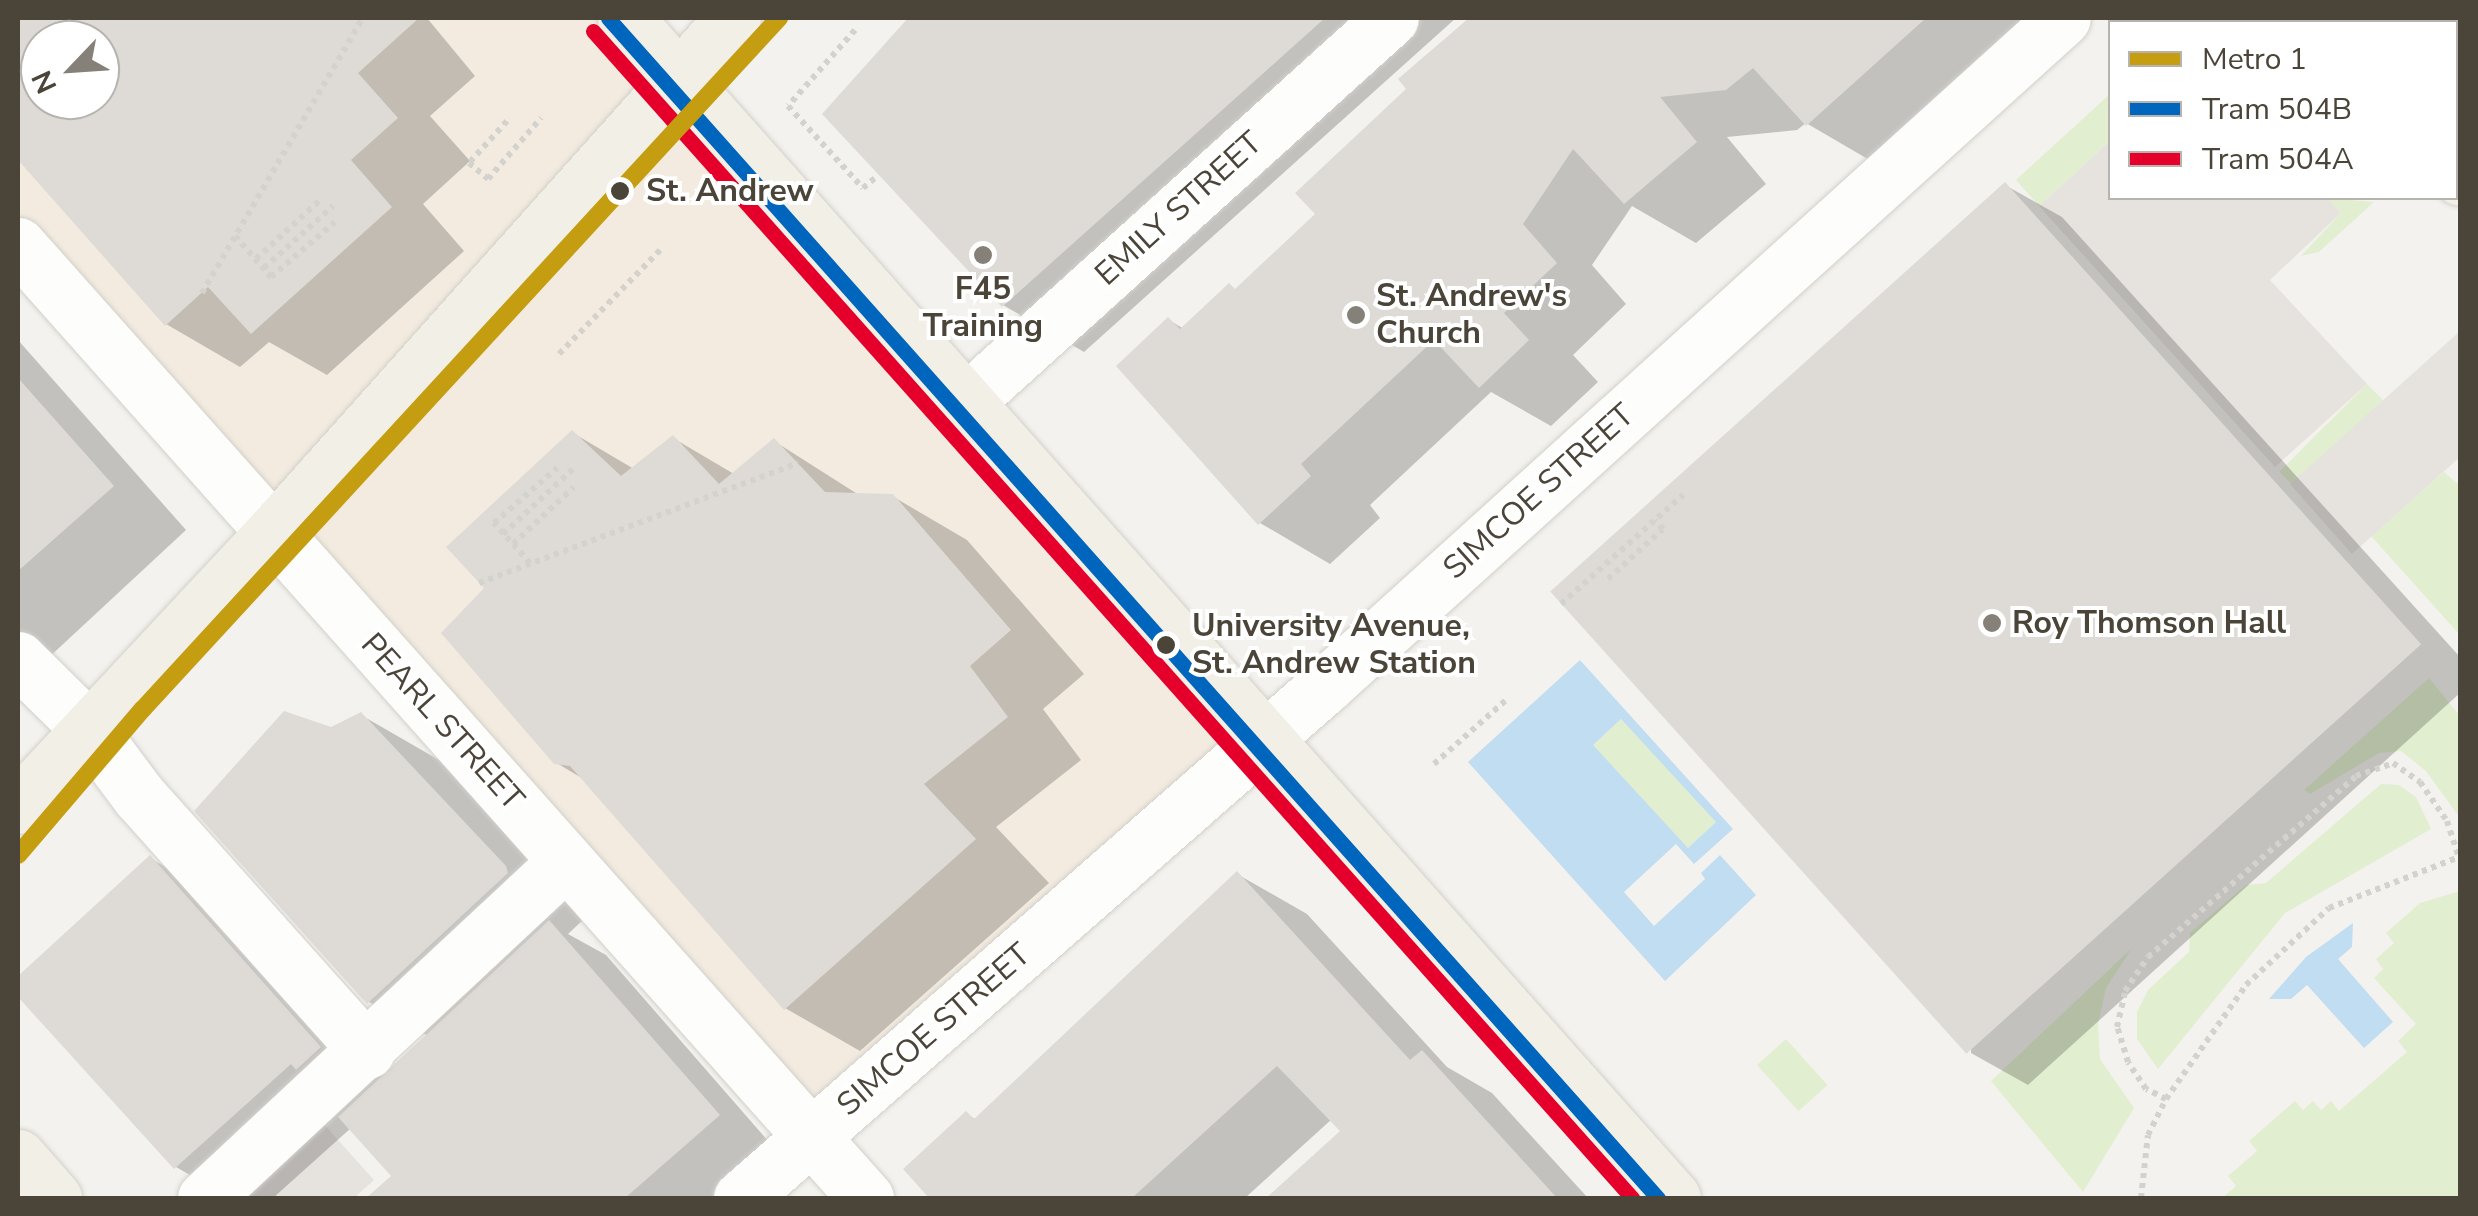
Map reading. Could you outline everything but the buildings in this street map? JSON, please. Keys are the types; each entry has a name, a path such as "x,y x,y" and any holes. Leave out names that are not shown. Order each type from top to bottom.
{"main road":[{"path":"625,18 1673,1198"},
{"path":"18,806 272,534 733,18"},
{"path":"18,1157 54,1198"}],"street":[{"name":"EMILY STREET","path":"966,400 1391,18"},
{"name":"SIMCOE STREET","path":"740,1198 1266,738 2062,18"},
{"name":"PEARL STREET","path":"18,245 866,1198"},
{"path":"18,659 89,729 139,796 367,1051"},
{"path":"205,1198 566,862"}],"path":[{"path":"202,292 363,18"},
{"path":"855,30 788,106 864,188 875,178"},
{"path":"508,120 470,164 488,179 541,118"},
{"path":"256,259 320,201"},
{"path":"264,268 333,206"},
{"path":"235,236 272,277 335,222"},
{"path":"559,354 660,250"},
{"path":"479,583 798,463"},
{"path":"530,563 494,523 558,468"},
{"path":"503,534 573,468"},
{"path":"513,544 574,487"},
{"path":"1562,604 1683,495"},
{"path":"1608,579 1663,528 1655,520"},
{"path":"1434,764 1506,700"},
{"path":"2141,1198 2148,1135 2166,1099 2246,985 2328,908 2460,857 2447,822 2420,782 2393,763 2356,776 2148,958 2124,991 2117,1027 2128,1062 2146,1089 2166,1099"}],"shaded area":[{"path":"18,18 625,18 1266,738 811,1138 18,245"},
{"path":"2108,143 2108,200 2329,200 2341,213 2270,280 2367,384 2275,467 2039,206"},
{"path":"2460,331 2460,457 2352,554 2290,484"},
{"path":"312,1111 374,1180 354,1198 216,1198"}],"green space":[{"path":"2108,96 2108,143 2039,206 2016,180"},
{"path":"2329,200 2374,202 2319,252 2301,256 2341,213"},
{"path":"2367,384 2383,400 2296,488 2279,472"},
{"path":"2444,472 2460,486 2460,635 2371,536"},
{"path":"2429,678 2460,716 2460,818 2426,771 2401,751 2379,753 2310,794 2304,790"},
{"path":"1621,719 1716,821 1688,848 1592,746"},
{"path":"2381,784 2399,785 2416,797 2431,829 2285,913 2158,1069 2137,1039 2137,1012 2148,990 2189,952 2190,933 2246,885 2266,883"},
{"path":"2460,891 2460,1198 2222,1198 2236,1186 2228,1176 2257,1151 2249,1141 2295,1101 2303,1110 2313,1101 2321,1110 2331,1101 2339,1111 2407,1052 2398,1041 2416,1024 2374,978 2383,969 2376,959 2394,943 2386,933 2420,903"},
{"path":"2132,948 2106,988 2098,1024 2100,1059 2134,1108 2083,1192 1991,1081"},
{"path":"1786,1039 1827,1085 1799,1111 1757,1065"}],"water":[{"path":"1580,660 1733,829 1694,864 1676,844 1624,892 1654,926 1705,879 1701,873 1720,855 1756,895 1665,981 1468,762","holes":["1621,719 1716,822 1688,848 1593,745"]},
{"path":"2353,923 2352,947 2338,959 2393,1022 2364,1048 2307,985 2291,999 2269,999 2306,957"}],"metro line":[{"name":"1","path":"18,855 142,710 779,18"}],"tram line":[{"name":"504B","path":"608,18 1658,1198"},
{"name":"504A","path":"593,31 1632,1198"}],"place":[{"name":"St. Andrew","path":"620,191"},
{"name":"F45 Training","path":"983,255"},
{"name":"St. Andrew's Church","path":"1356,315"},
{"name":"Roy Thomson Hall","path":"1992,623"},
{"name":"University Avenue, St. Andrew Station","path":"1166,645"}]}
